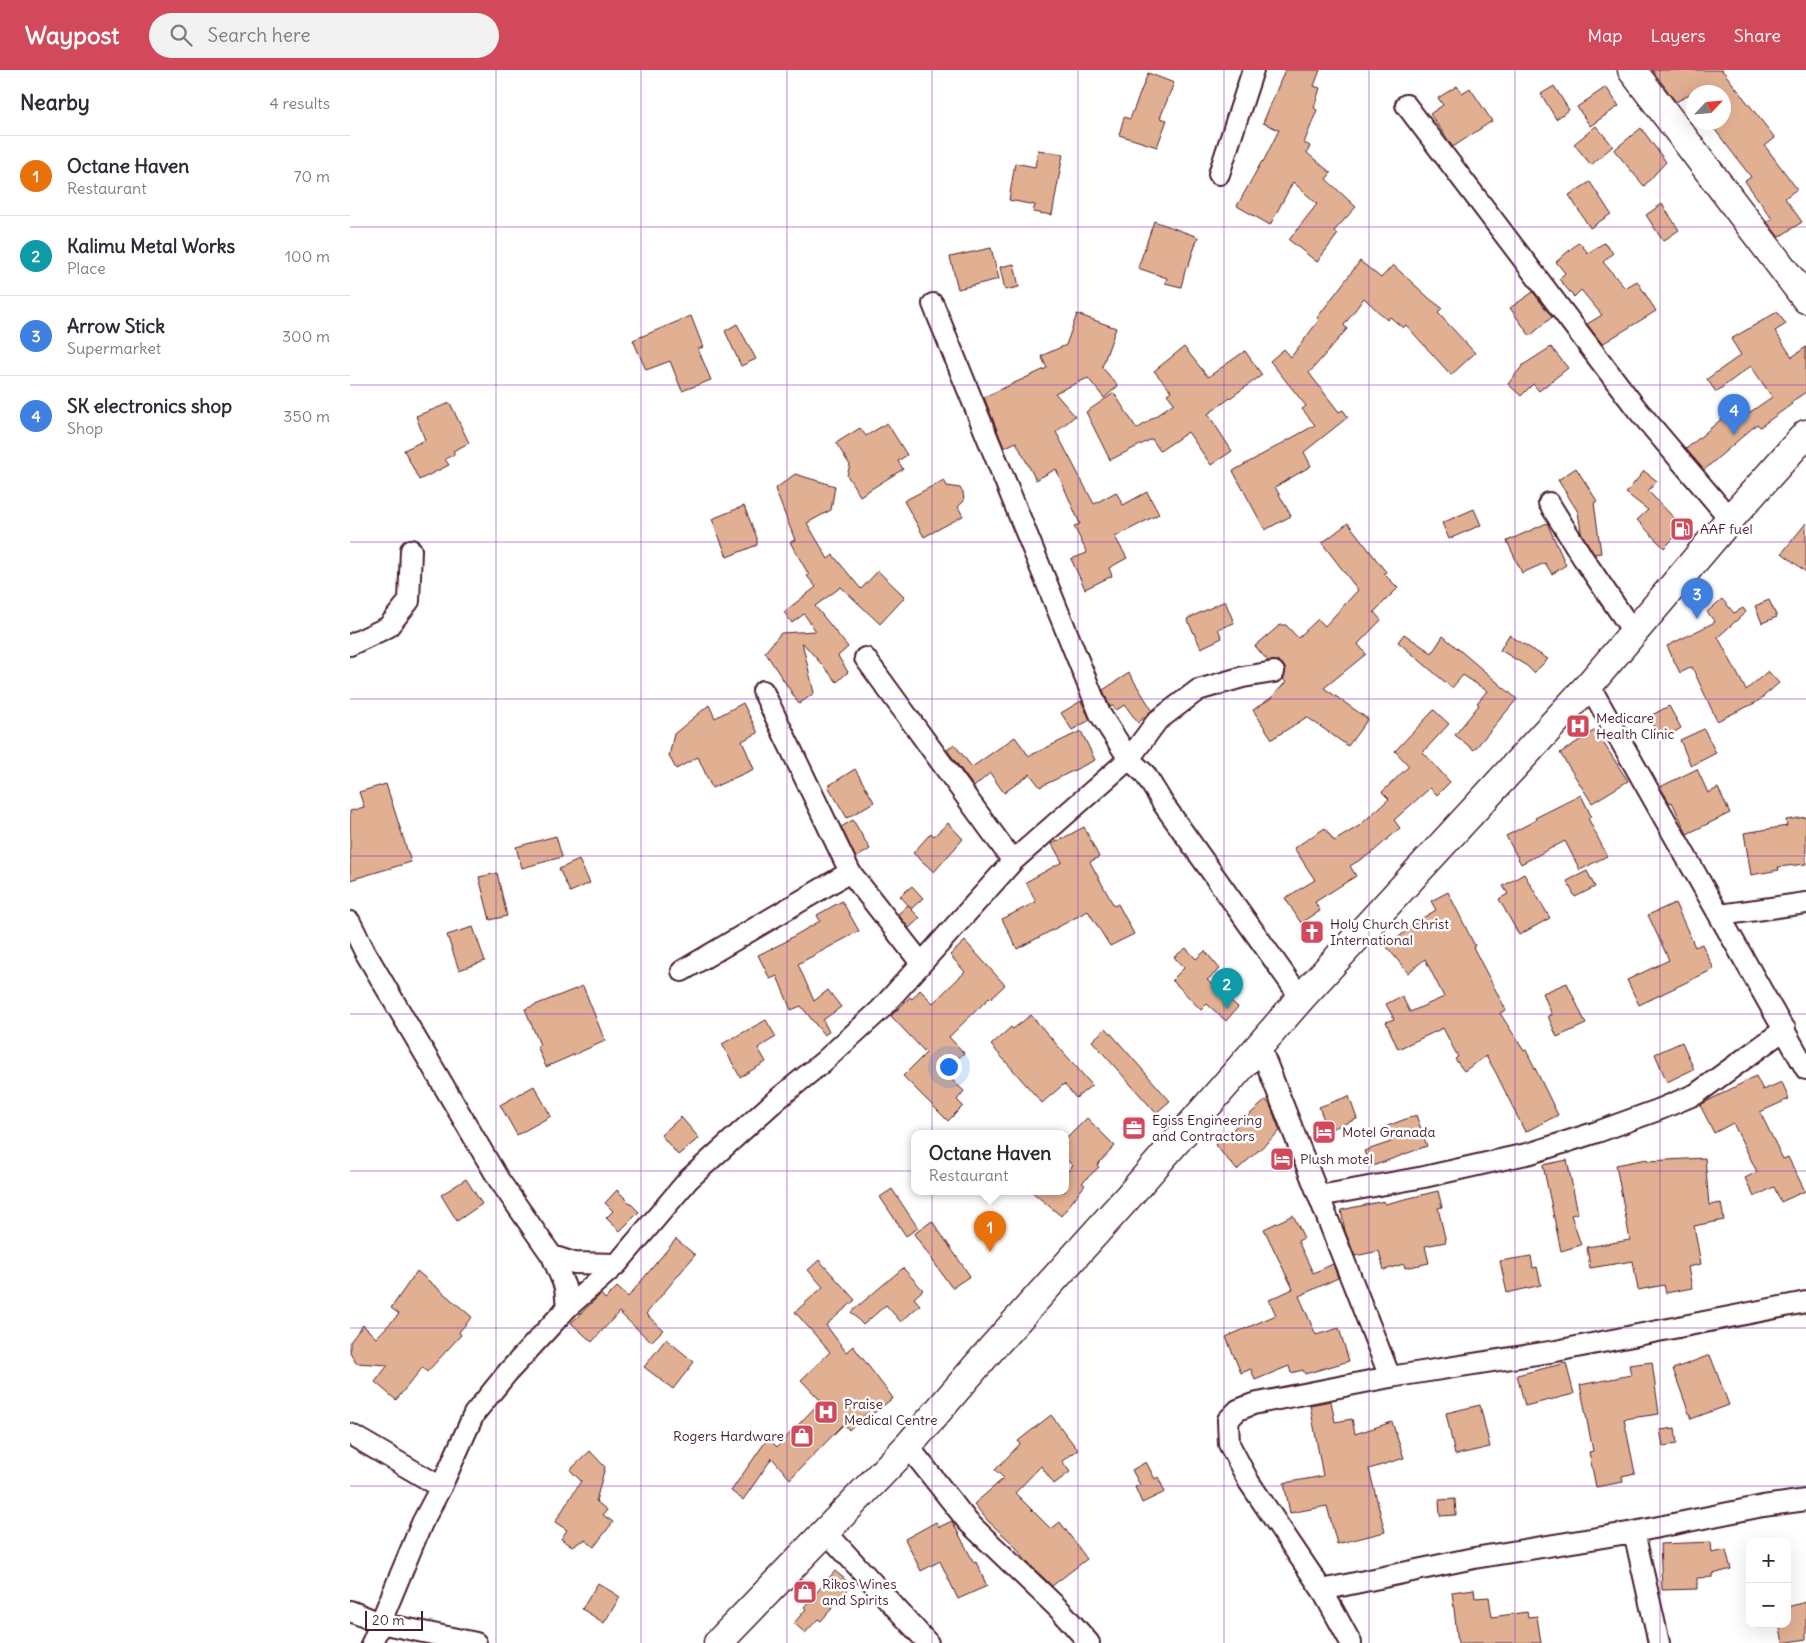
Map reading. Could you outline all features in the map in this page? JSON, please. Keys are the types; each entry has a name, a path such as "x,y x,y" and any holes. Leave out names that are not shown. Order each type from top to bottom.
{"street":[{"path":"1219,174 1253,70"},
{"path":"1632,70 1806,299"},
{"path":"1406,105 1636,408 1730,519"},
{"path":"932,304 1100,714 1129,759 1145,774 1164,805 1301,998"},
{"path":"718,1643 908,1446 1301,998 1589,685 1730,519 1806,434"},
{"path":"1549,503 1583,558 1634,633"},
{"path":"350,645 388,627 410,601 411,550"},
{"path":"865,658 1013,861"},
{"path":"372,1643 422,1523 441,1487 474,1414 508,1372 567,1308 617,1264 689,1179 774,1102 823,1062 872,1016 1013,861 1129,759 1157,721 1198,690 1243,677 1274,672"},
{"path":"1589,685 1806,1069"},
{"path":"763,691 850,872 921,963"},
{"path":"682,971 850,872"},
{"path":"1720,915 1806,904"},
{"path":"350,922 365,952 499,1180 552,1256 565,1287 567,1308"},
{"path":"1319,1196 1424,1177 1531,1153 1597,1132 1696,1094 1785,1030"},
{"path":"1260,1047 1390,1377"},
{"path":"552,1256 574,1262 617,1264"},
{"path":"1351,1643 1322,1590 1250,1482 1230,1444 1228,1420 1238,1410 1253,1404 1390,1377 1556,1351 1806,1302"},
{"path":"350,1434 441,1487"},
{"path":"908,1446 968,1522 1062,1612 1088,1643"},
{"path":"1322,1590 1474,1558 1634,1532 1763,1506 1806,1500"},
{"path":"825,1531 928,1643"},
{"path":"1634,1532 1659,1643"},
{"path":"350,1612 380,1623 476,1643"}],"building":[{"path":"1285,70 1320,70 1314,86 1320,88 1314,108 1317,110 1304,143 1310,146 1307,153 1331,173 1326,179 1356,207 1334,231 1338,234 1317,262 1289,240 1317,204 1293,182 1270,225 1237,206 1279,130 1263,123"},
{"path":"1652,70 1722,70 1775,138 1765,146 1797,189 1785,198 1802,222 1779,237 1767,222 1772,219 1745,181 1751,177 1715,130 1731,130 1731,85 1686,85 1686,96 1676,102"},
{"path":"1148,73 1174,83 1160,118 1167,120 1157,147 1119,135 1124,117 1130,119"},
{"path":"1457,86 1462,93 1470,88 1492,121 1453,147 1430,114 1443,105 1438,98"},
{"path":"1554,86 1569,110 1556,119 1541,94"},
{"path":"1606,87 1619,106 1590,126 1577,107"},
{"path":"1596,126 1613,146 1591,165 1574,144"},
{"path":"1641,128 1666,162 1644,186 1614,150"},
{"path":"1038,150 1063,154 1052,215 1033,212 1035,205 1009,200 1015,163 1035,167"},
{"path":"1590,182 1611,214 1590,228 1569,195"},
{"path":"1662,204 1679,230 1663,241 1646,215"},
{"path":"1154,221 1198,237 1188,267 1186,267 1181,287 1165,283 1167,278 1138,268"},
{"path":"1579,242 1588,253 1604,243 1613,253 1603,262 1625,288 1637,281 1656,311 1602,344 1587,324 1602,315 1581,290 1574,297 1559,279 1565,273 1556,262"},
{"path":"991,248 999,279 958,289 950,257"},
{"path":"1360,261 1381,278 1393,265 1442,308 1438,313 1475,353 1451,375 1406,325 1403,328 1390,317 1387,320 1364,298 1344,325 1347,329 1309,373 1339,412 1343,410 1348,417 1304,452 1311,466 1275,487 1291,516 1265,530 1233,471 1315,425 1302,409 1306,406 1270,361 1284,349 1291,357 1319,320 1317,318"},
{"path":"1014,264 1019,287 1005,290 1000,267"},
{"path":"1533,292 1552,317 1530,336 1510,308"},
{"path":"1777,312 1786,324 1775,331 1792,357 1806,347 1806,392 1760,427 1757,424 1704,470 1686,449 1738,405 1746,415 1772,397 1751,366 1716,392 1707,379 1741,355 1731,339"},
{"path":"1077,314 1116,328 1102,367 1118,386 1104,398 1088,378 1055,393 1075,416 1056,432 1094,504 1116,492 1123,505 1147,492 1159,514 1115,537 1127,558 1109,568 1112,576 1085,589 1071,559 1087,553 1074,526 1080,524 1056,469 1036,480 1016,442 1004,448 984,397 1047,368 1041,356 1066,345"},
{"path":"691,316 703,347 698,349 711,380 682,391 670,361 646,370 633,340"},
{"path":"737,324 756,359 741,366 725,331"},
{"path":"1184,347 1208,377 1245,351 1262,375 1208,414 1232,451 1211,465 1188,432 1160,451 1152,439 1110,460 1086,412 1114,393 1137,429 1174,403 1167,394 1171,391 1154,371"},
{"path":"1551,347 1568,368 1539,391 1533,384 1521,396 1508,384 1523,365"},
{"path":"450,403 469,443 453,451 455,454 445,459 449,465 419,480 404,450 425,440 416,416"},
{"path":"887,423 907,455 898,461 903,469 860,496 847,475 850,465 836,443 860,428 866,436"},
{"path":"1576,468 1597,501 1594,503 1601,553 1594,554 1581,532 1578,512 1558,480"},
{"path":"1644,471 1657,481 1648,491 1684,528 1664,548 1637,520 1648,510 1626,493"},
{"path":"795,474 835,486 831,510 807,523 828,559 833,555 861,589 878,571 905,597 880,624 841,587 815,606 848,647 838,656 848,672 837,682 802,642 814,693 799,704 765,652 781,633 816,631 804,614 792,623 784,612 816,587 807,576 809,575 790,542 795,540 775,489"},
{"path":"944,480 947,486 960,488 963,492 964,501 958,507 963,516 924,537 904,501"},
{"path":"744,506 757,538 757,545 727,557 712,519"},
{"path":"1474,509 1481,525 1449,539 1442,523"},
{"path":"1348,523 1386,572 1384,574 1398,588 1374,612 1381,620 1358,644 1366,654 1324,688 1368,719 1348,746 1307,717 1272,739 1253,710 1271,698 1286,682 1283,679 1286,670 1279,661 1268,661 1255,646 1280,625 1286,625 1298,638 1318,619 1325,626 1358,590 1322,543"},
{"path":"1547,523 1566,565 1552,574 1545,563 1522,573 1507,541"},
{"path":"1806,523 1806,572 1782,553"},
{"path":"1722,599 1734,613 1743,608 1746,612 1718,637 1746,690 1768,671 1779,683 1757,702 1717,721 1692,667 1680,673 1667,646 1715,622 1707,612"},
{"path":"1769,600 1777,617 1762,623 1755,606"},
{"path":"1225,601 1234,623 1218,629 1222,638 1201,648 1187,619"},
{"path":"1404,634 1432,653 1443,636 1517,699 1474,750 1455,735 1479,705 1477,703 1487,691 1463,675 1452,688 1398,642"},
{"path":"1509,635 1548,659 1534,673 1527,666 1500,650"},
{"path":"1129,673 1152,710 1138,723 1125,705 1116,710 1113,706 1110,707 1103,690"},
{"path":"1081,701 1090,720 1072,730 1061,713"},
{"path":"743,703 758,733 742,741 754,769 712,788 698,757 676,769 669,756 674,734 709,705 715,718"},
{"path":"1669,706 1681,728 1661,740 1648,717"},
{"path":"1434,710 1449,724 1423,752 1450,782 1437,795 1430,788 1394,820 1400,828 1373,852 1350,866 1356,876 1315,902 1320,911 1301,923 1285,898 1315,880 1294,848 1325,828 1334,841 1359,826 1389,799 1382,792 1409,766 1395,751"},
{"path":"1704,729 1716,753 1691,766 1680,740"},
{"path":"1595,730 1628,781 1592,803 1560,753"},
{"path":"1081,731 1095,760 1040,787 1030,774 1004,793 990,773 974,787 947,750 954,744 972,767 1015,737 1029,756"},
{"path":"855,769 874,802 847,818 828,786"},
{"path":"1697,769 1708,793 1718,788 1730,813 1687,834 1672,802 1670,803 1660,787"},
{"path":"386,784 411,862 350,880 350,811 364,807 359,792"},
{"path":"1581,795 1591,816 1588,818 1607,856 1580,870 1565,841 1521,864 1506,836 1536,820 1535,818"},
{"path":"1806,817 1806,864 1778,867 1779,870 1751,875 1744,833 1787,826 1786,820"},
{"path":"853,820 870,849 856,858 841,827"},
{"path":"948,823 963,839 934,872 913,853 931,833 934,836"},
{"path":"1084,827 1099,857 1090,862 1114,906 1118,904 1134,934 1110,946 1088,911 1017,949 1002,919 1036,902 1026,882 1062,862 1052,844"},
{"path":"556,836 562,857 522,868 516,847"},
{"path":"579,860 590,883 570,892 559,869"},
{"path":"1587,871 1595,887 1575,897 1567,881"},
{"path":"497,873 507,916 490,920 479,877"},
{"path":"1524,874 1550,918 1519,935 1499,899 1508,894 1503,886"},
{"path":"912,886 923,898 911,909 920,918 909,928 898,914 908,905 911,908 900,896"},
{"path":"1448,892 1475,946 1473,947 1506,1010 1500,1013 1524,1051 1526,1050 1558,1115 1525,1132 1486,1056 1464,1071 1455,1059 1458,1057 1443,1028 1398,1049 1386,1022 1394,1019 1386,1004 1402,996 1410,1012 1444,997 1425,959 1408,973 1387,947 1414,923 1436,910 1431,901"},
{"path":"842,901 859,931 798,964 814,1001 828,990 841,1007 823,1020 829,1032 824,1035 801,1006 791,1010 777,976 770,979 758,955 787,941 820,921 817,915"},
{"path":"1675,903 1695,947 1702,944 1714,969 1639,1005 1627,980 1669,960 1648,915"},
{"path":"473,927 485,961 459,970 447,935"},
{"path":"965,941 1005,985 949,1037 964,1053 943,1072 964,1091 957,1100 963,1106 948,1121 903,1076 926,1053 891,1016 920,990 933,1003 965,972 950,955"},
{"path":"1186,948 1196,959 1205,951 1220,969 1207,980 1238,1007 1226,1021 1207,1004 1201,1010 1172,980 1184,968 1174,957"},
{"path":"1567,983 1586,1024 1557,1037 1548,1016 1552,1015 1543,993"},
{"path":"583,986 605,1041 546,1067 537,1046 540,1045 525,1009"},
{"path":"1031,1015 1092,1085 1076,1098 1064,1084 1042,1103 991,1045 1011,1027 1013,1029"},
{"path":"766,1020 776,1037 758,1048 766,1062 740,1077 722,1044"},
{"path":"1106,1028 1170,1101 1156,1113 1092,1041"},
{"path":"1682,1042 1694,1069 1667,1082 1655,1054"},
{"path":"1756,1076 1763,1090 1782,1082 1789,1099 1760,1112 1783,1159 1788,1157 1805,1191 1781,1202 1774,1187 1754,1197 1745,1178 1757,1172 1733,1123 1714,1133 1700,1105"},
{"path":"534,1086 551,1116 517,1135 500,1105"},
{"path":"1349,1096 1357,1119 1328,1130 1319,1107"},
{"path":"1266,1100 1270,1105 1280,1131 1237,1170 1215,1145"},
{"path":"1416,1115 1427,1146 1370,1167 1364,1151 1391,1142 1385,1127"},
{"path":"681,1117 699,1138 678,1155 661,1135"},
{"path":"1087,1118 1115,1146 1097,1165 1099,1167 1082,1183 1085,1185 1061,1216 1036,1195 1069,1195 1069,1170 1073,1166 1069,1162 1069,1136"},
{"path":"1705,1158 1709,1205 1721,1203 1724,1220 1694,1226 1701,1264 1688,1267 1692,1288 1666,1293 1664,1285 1638,1290 1633,1261 1590,1268 1587,1247 1630,1240 1616,1165 1647,1159 1648,1161"},
{"path":"1567,1160 1578,1213 1571,1215 1581,1245 1561,1251 1543,1165"},
{"path":"466,1179 482,1204 457,1221 441,1195"},
{"path":"892,1189 918,1228 906,1236 880,1197"},
{"path":"617,1190 639,1212 620,1231 606,1218 613,1211 605,1203"},
{"path":"1438,1191 1442,1207 1438,1208 1446,1242 1425,1246 1429,1263 1405,1268 1404,1264 1384,1270 1379,1251 1355,1256 1345,1231 1341,1210 1384,1201 1385,1204"},
{"path":"1293,1215 1304,1238 1298,1241 1313,1273 1333,1264 1338,1278 1299,1296 1316,1335 1339,1328 1349,1361 1305,1374 1303,1370 1291,1373 1289,1366 1255,1380 1251,1369 1241,1373 1226,1337 1276,1315 1269,1300 1293,1289 1264,1229"},
{"path":"932,1221 970,1276 952,1288 914,1234"},
{"path":"676,1239 695,1255 646,1314 663,1330 651,1342 619,1312 592,1342 571,1323 601,1294 605,1299 617,1287 628,1297"},
{"path":"1531,1256 1533,1268 1537,1267 1541,1285 1507,1293 1500,1261"},
{"path":"819,1260 855,1300 826,1325 846,1352 853,1346 893,1398 874,1413 871,1409 849,1430 844,1424 790,1479 772,1458 743,1500 731,1491 768,1438 777,1447 821,1401 801,1380 830,1352 795,1312 823,1287 808,1270"},
{"path":"903,1268 923,1290 914,1298 920,1305 901,1322 886,1305 863,1325 851,1312"},
{"path":"417,1271 472,1317 459,1332 461,1335 427,1372 423,1367 396,1400 375,1382 388,1365 356,1363 350,1352 350,1342 363,1325 376,1338 399,1314 391,1308"},
{"path":"666,1339 694,1362 673,1389 644,1367"},
{"path":"1710,1355 1729,1405 1691,1419 1673,1369"},
{"path":"1652,1362 1659,1414 1624,1419 1635,1473 1622,1476 1623,1482 1596,1487 1589,1452 1593,1451 1580,1385 1631,1375 1629,1365"},
{"path":"1566,1363 1574,1394 1525,1406 1517,1375"},
{"path":"1331,1401 1335,1422 1352,1419 1355,1434 1392,1422 1404,1458 1369,1469 1385,1532 1337,1544 1327,1506 1290,1513 1284,1483 1323,1476 1310,1405"},
{"path":"1480,1405 1490,1447 1455,1455 1446,1413"},
{"path":"1051,1415 1078,1450 1062,1461 1070,1472 1054,1484 1041,1466 1015,1493 1051,1529 1060,1522 1087,1559 1052,1586 1026,1561 1014,1545 988,1521 974,1504 1004,1478 995,1470 1020,1444 1018,1441"},
{"path":"1675,1428 1677,1444 1663,1446 1660,1430"},
{"path":"590,1451 605,1467 596,1501 607,1510 603,1515 613,1522 594,1547 585,1540 572,1546 561,1539 567,1530 555,1522 581,1481 570,1470"},
{"path":"1146,1462 1155,1479 1158,1477 1165,1492 1142,1503 1135,1487 1140,1485 1132,1470"},
{"path":"1455,1499 1456,1515 1440,1516 1439,1500"},
{"path":"952,1521 974,1563 976,1562 987,1586 958,1599 940,1561 921,1571 905,1539 936,1522 939,1527"},
{"path":"1711,1542 1712,1553 1726,1550 1731,1569 1713,1574 1713,1577 1697,1578 1697,1589 1662,1590 1660,1544"},
{"path":"835,1571 852,1585 821,1621 818,1619 805,1633 794,1623 806,1609 804,1607"},
{"path":"598,1583 620,1597 604,1623 582,1609"},
{"path":"1474,1589 1475,1598 1489,1597 1492,1617 1527,1612 1528,1617 1537,1616 1541,1643 1458,1643 1452,1592"},
{"path":"1806,1602 1806,1639 1783,1643 1780,1628 1791,1628 1791,1606"}],"place":[{"name":"SK electronics shop","path":"1734,435"},
{"name":"AAF fuel","path":"1682,529"},
{"name":"Arrow Stick","path":"1697,619"},
{"name":"Medicare Health Clinic","path":"1578,726"},
{"name":"Holy Church Christ International","path":"1312,932"},
{"name":"Kalimu Metal Works","path":"1227,1009"},
{"name":"Egiss Engineering and Contractors","path":"1134,1128"},
{"name":"Motel Granada","path":"1324,1132"},
{"name":"Plush motel","path":"1282,1159"},
{"name":"Octane Haven","path":"990,1252"},
{"name":"Praise Medical Centre","path":"826,1412"},
{"name":"Rogers Hardware","path":"802,1436"},
{"name":"Rikos Wines and Spirits","path":"805,1592"}]}
